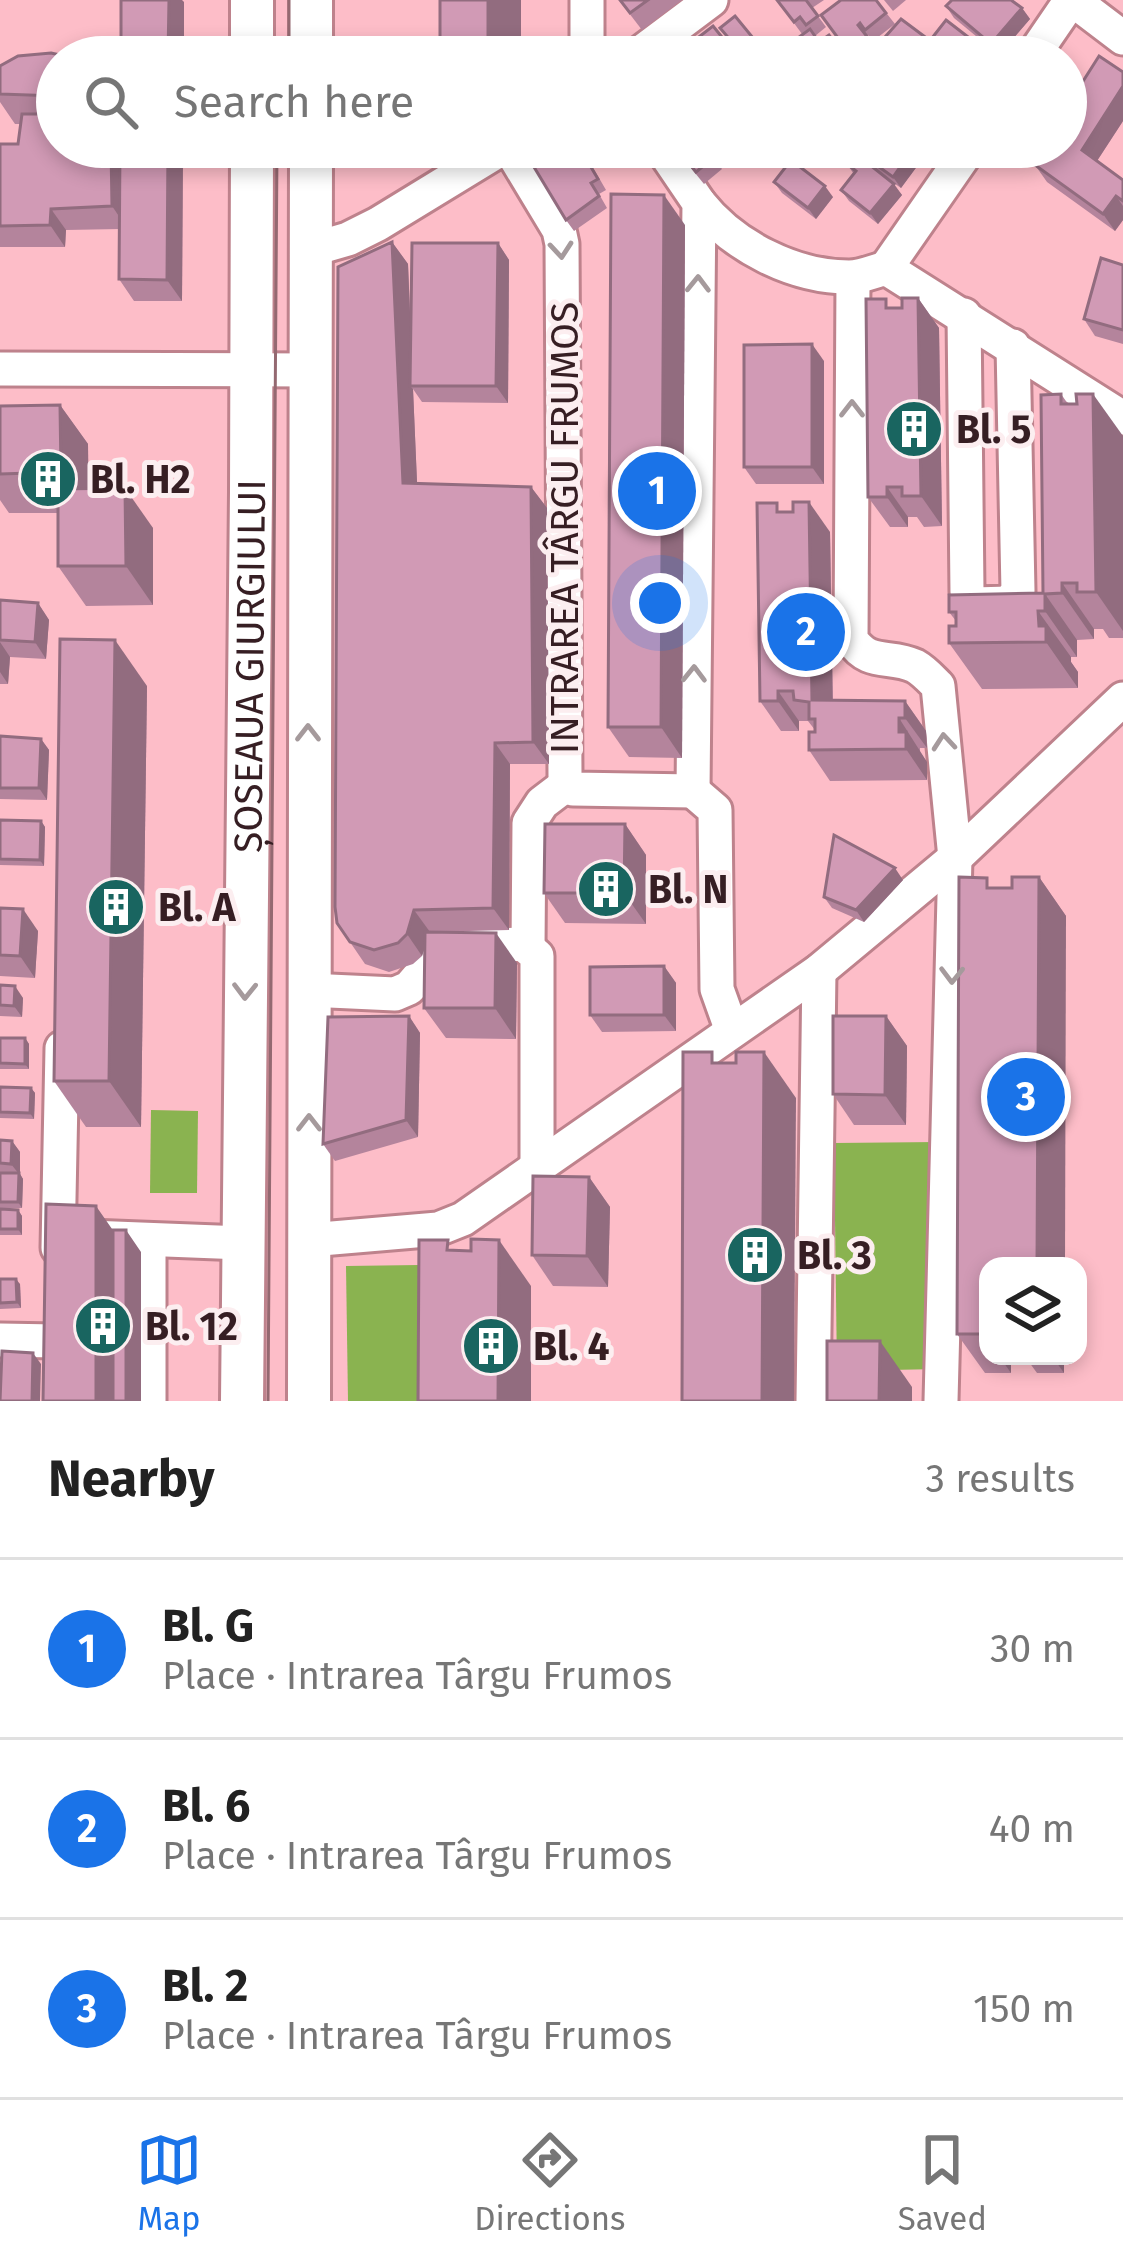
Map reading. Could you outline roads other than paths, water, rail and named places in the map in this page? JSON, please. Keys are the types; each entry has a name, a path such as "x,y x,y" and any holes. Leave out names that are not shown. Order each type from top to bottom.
{"main road":[{"path":"252,0 252,36"},
{"path":"311,0 311,36"},
{"name":"ȘOSEAUA GIURGIULUI","path":"242,1401 252,168"},
{"name":"ȘOSEAUA GIURGIULUI","path":"309,1401 310,168"}],"street":[{"path":"587,0 587,36"},
{"path":"663,36 711,0"},
{"path":"1047,36 1072,0 1123,38"},
{"path":"310,250 378,224 471,168"},
{"name":"INTRAREA TÂRGU FRUMOS","path":"519,168 559,230 562,244 567,784 573,789 693,791"},
{"path":"676,168 714,222 742,243 812,272 853,278 886,268 955,168"},
{"path":"698,203 693,791 715,810 717,989 732,1031"},
{"path":"886,268 1123,418"},
{"path":"853,278 851,639 859,652 872,658 921,668 938,686 955,858 941,1401"},
{"path":"964,315 967,592 974,604 1009,603 1018,591 1013,346"},
{"path":"0,369 310,370"},
{"path":"309,1240 452,1225 819,971 955,858 1123,699"},
{"path":"528,947 529,823 542,803 567,784"},
{"path":"308,990 395,994 409,988 440,952 452,947 528,947 537,956 537,1165"},
{"path":"813,1401 819,971"},
{"path":"57,1277 62,1026"},
{"path":"58,1235 243,1244"},
{"path":"148,1401 149,1240"},
{"path":"0,1340 57,1330 56,1381"}],"tram line":[{"path":"289,0 289,36"},
{"path":"268,1401 277,168"}],"place":[{"name":"Bl. 5","path":"914,429"},
{"name":"Bl. H2","path":"48,479"},
{"name":"Bl. G","path":"657,491"},
{"name":"Bl. 6","path":"806,632"},
{"name":"Bl. N","path":"606,889"},
{"name":"Bl. A","path":"116,907"},
{"name":"Bl. 2","path":"1026,1097"},
{"name":"Bl. 3","path":"755,1255"},
{"name":"Bl. 12","path":"103,1326"},
{"name":"Bl. 4","path":"491,1346"}]}
